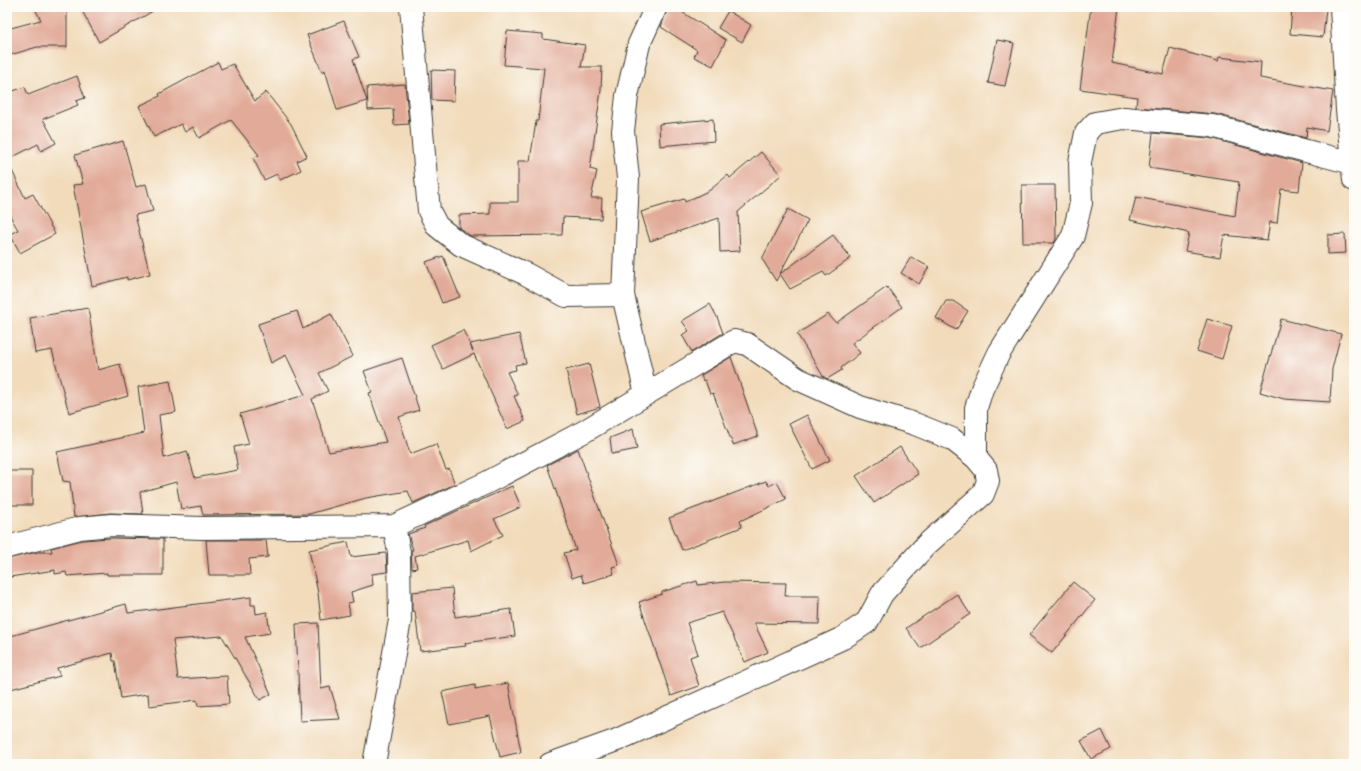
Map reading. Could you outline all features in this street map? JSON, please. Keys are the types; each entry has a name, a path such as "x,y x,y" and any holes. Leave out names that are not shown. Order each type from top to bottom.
{"street":[{"path":"411,7 429,211 437,226 461,245 526,274 566,296 624,295"},
{"path":"646,394 624,295 628,178 624,131 627,96 639,44 656,7"},
{"path":"976,458 976,408 982,389 999,352 1073,236 1081,203 1080,162 1086,133 1095,123 1124,118 1212,126 1353,172 1347,110 1341,7"},
{"path":"7,547 80,528 111,525 202,528 394,526 493,479 584,431 734,341 747,344 798,379 860,407 915,424 952,439 976,458 986,470 988,481 983,494 926,545 882,594 867,622 843,638 709,699 617,740 550,764"},
{"path":"374,764 400,620 399,552 394,526"}],"building":[{"path":"34,7 67,7 67,47 37,47 7,56 7,29 41,20"},
{"path":"80,7 160,7 99,42"},
{"path":"668,7 674,7 726,40 713,66 694,57 697,50 661,27"},
{"path":"1091,7 1119,7 1112,63 1163,74 1170,48 1218,61 1219,57 1261,62 1260,78 1333,91 1327,131 1307,127 1306,138 1215,114 1136,107 1137,97 1080,89"},
{"path":"1292,7 1326,9 1323,37 1290,34"},
{"path":"728,11 751,25 742,42 718,28"},
{"path":"344,21 359,57 353,59 367,101 337,110 325,70 322,72 307,35"},
{"path":"507,31 543,34 543,39 585,45 581,67 602,67 601,90 590,169 597,171 591,198 602,198 601,219 563,217 562,235 471,236 459,228 459,215 490,214 490,202 518,202 518,161 530,161 536,121 538,121 544,68 504,65"},
{"path":"997,40 1014,43 1005,86 988,83"},
{"path":"218,62 221,69 233,64 255,101 266,92 291,124 307,156 297,161 301,170 280,180 277,174 264,180 253,158 259,155 231,120 199,138 193,127 185,132 181,124 154,137 139,106 160,96 159,94"},
{"path":"431,70 455,71 454,101 432,100"},
{"path":"77,76 85,98 76,101 78,105 43,119 56,143 41,151 38,144 7,160 7,93 25,87 28,95"},
{"path":"405,84 409,124 394,125 393,109 368,110 367,87"},
{"path":"713,119 714,141 660,146 659,124"},
{"path":"1153,133 1210,138 1302,163 1299,191 1281,189 1277,223 1270,222 1267,240 1224,235 1220,257 1185,251 1189,233 1130,220 1136,197 1235,216 1239,182 1149,168"},
{"path":"123,141 136,187 146,184 153,211 135,215 150,274 127,280 127,277 92,286 73,185 83,184 75,155"},
{"path":"761,152 781,175 738,212 740,251 720,252 719,218 650,241 641,212 684,199 685,202 710,190 728,175 730,178"},
{"path":"7,160 25,198 33,194 55,234 20,253 10,234 18,230 7,210"},
{"path":"1022,185 1055,185 1056,239 1054,243 1023,243"},
{"path":"788,209 808,220 776,281 762,259"},
{"path":"1345,234 1346,253 1328,254 1328,235"},
{"path":"833,235 851,258 826,276 823,272 790,289 780,274"},
{"path":"443,256 460,297 442,303 426,262"},
{"path":"911,257 929,267 919,284 901,273"},
{"path":"887,287 902,307 852,343 860,353 841,368 842,370 827,379 823,376 797,334 828,314 836,323"},
{"path":"946,301 953,301 968,311 956,330 936,318"},
{"path":"710,304 723,333 692,352 682,335 689,331 682,321"},
{"path":"88,308 98,370 120,364 128,396 69,413 52,350 35,353 30,318"},
{"path":"297,311 303,329 331,314 353,356 319,373 328,391 312,399 329,452 386,442 369,393 372,392 364,371 402,358 419,410 399,417 410,454 436,444 446,470 449,469 455,484 413,503 408,491 366,498 309,514 203,515 201,506 181,509 176,482 140,492 143,514 110,513 74,517 70,482 63,481 57,452 144,433 138,387 170,381 176,412 159,415 164,458 187,451 195,478 238,470 234,447 249,444 240,414 305,395 286,355 271,363 258,324"},
{"path":"1207,319 1232,326 1222,359 1197,351"},
{"path":"1281,319 1341,334 1332,369 1330,402 1284,399 1260,392"},
{"path":"463,330 473,351 470,344 519,334 526,363 515,365 516,370 507,372 518,395 514,396 525,421 507,429 474,354 443,369 431,345"},
{"path":"731,357 758,436 733,445 713,393 710,394 705,380 703,381 701,375"},
{"path":"589,364 600,407 577,414 566,370"},
{"path":"807,415 830,460 812,469 789,424"},
{"path":"633,429 637,449 612,454 610,438"},
{"path":"900,447 918,474 874,503 856,476"},
{"path":"578,449 619,565 612,567 614,574 584,583 581,575 572,578 564,553 576,550 547,465"},
{"path":"7,471 32,471 32,505 7,505"},
{"path":"766,481 769,486 777,482 786,499 740,521 742,527 682,550 669,518"},
{"path":"512,486 521,507 494,519 503,535 471,551 468,540 415,556 417,568 412,569 411,550 413,550 408,534 425,528 424,526"},
{"path":"111,538 163,539 163,575 107,575 107,573 67,576 66,572 55,574 55,570 10,577 10,571 7,571 7,559 37,552 52,552 51,548 82,540"},
{"path":"206,540 266,540 268,557 249,559 250,575 209,575"},
{"path":"348,542 351,557 386,553 387,572 372,574 373,585 351,592 353,602 348,603 350,615 321,620 318,593 309,550"},
{"path":"697,581 698,585 724,582 786,583 785,596 820,596 819,624 754,623 768,652 745,662 722,612 687,623 698,654 690,657 699,686 671,696 639,602 662,594 662,592"},
{"path":"1073,582 1095,600 1052,653 1029,635"},
{"path":"452,588 455,617 511,609 515,636 465,643 466,646 420,651 415,611 412,611 412,592"},
{"path":"957,594 970,614 920,648 906,628"},
{"path":"251,597 251,605 255,605 256,614 267,612 270,633 245,637 271,694 260,700 222,636 173,640 178,679 227,676 229,704 198,706 197,700 149,706 148,694 121,698 115,661 113,661 112,653 57,668 60,676 7,690 7,637 126,604 128,613"},
{"path":"318,623 321,689 330,687 340,719 300,721 296,624"},
{"path":"508,683 521,752 500,757 490,716 449,724 442,692 475,685 475,689"},
{"path":"1102,730 1111,749 1091,759 1081,741"}]}
